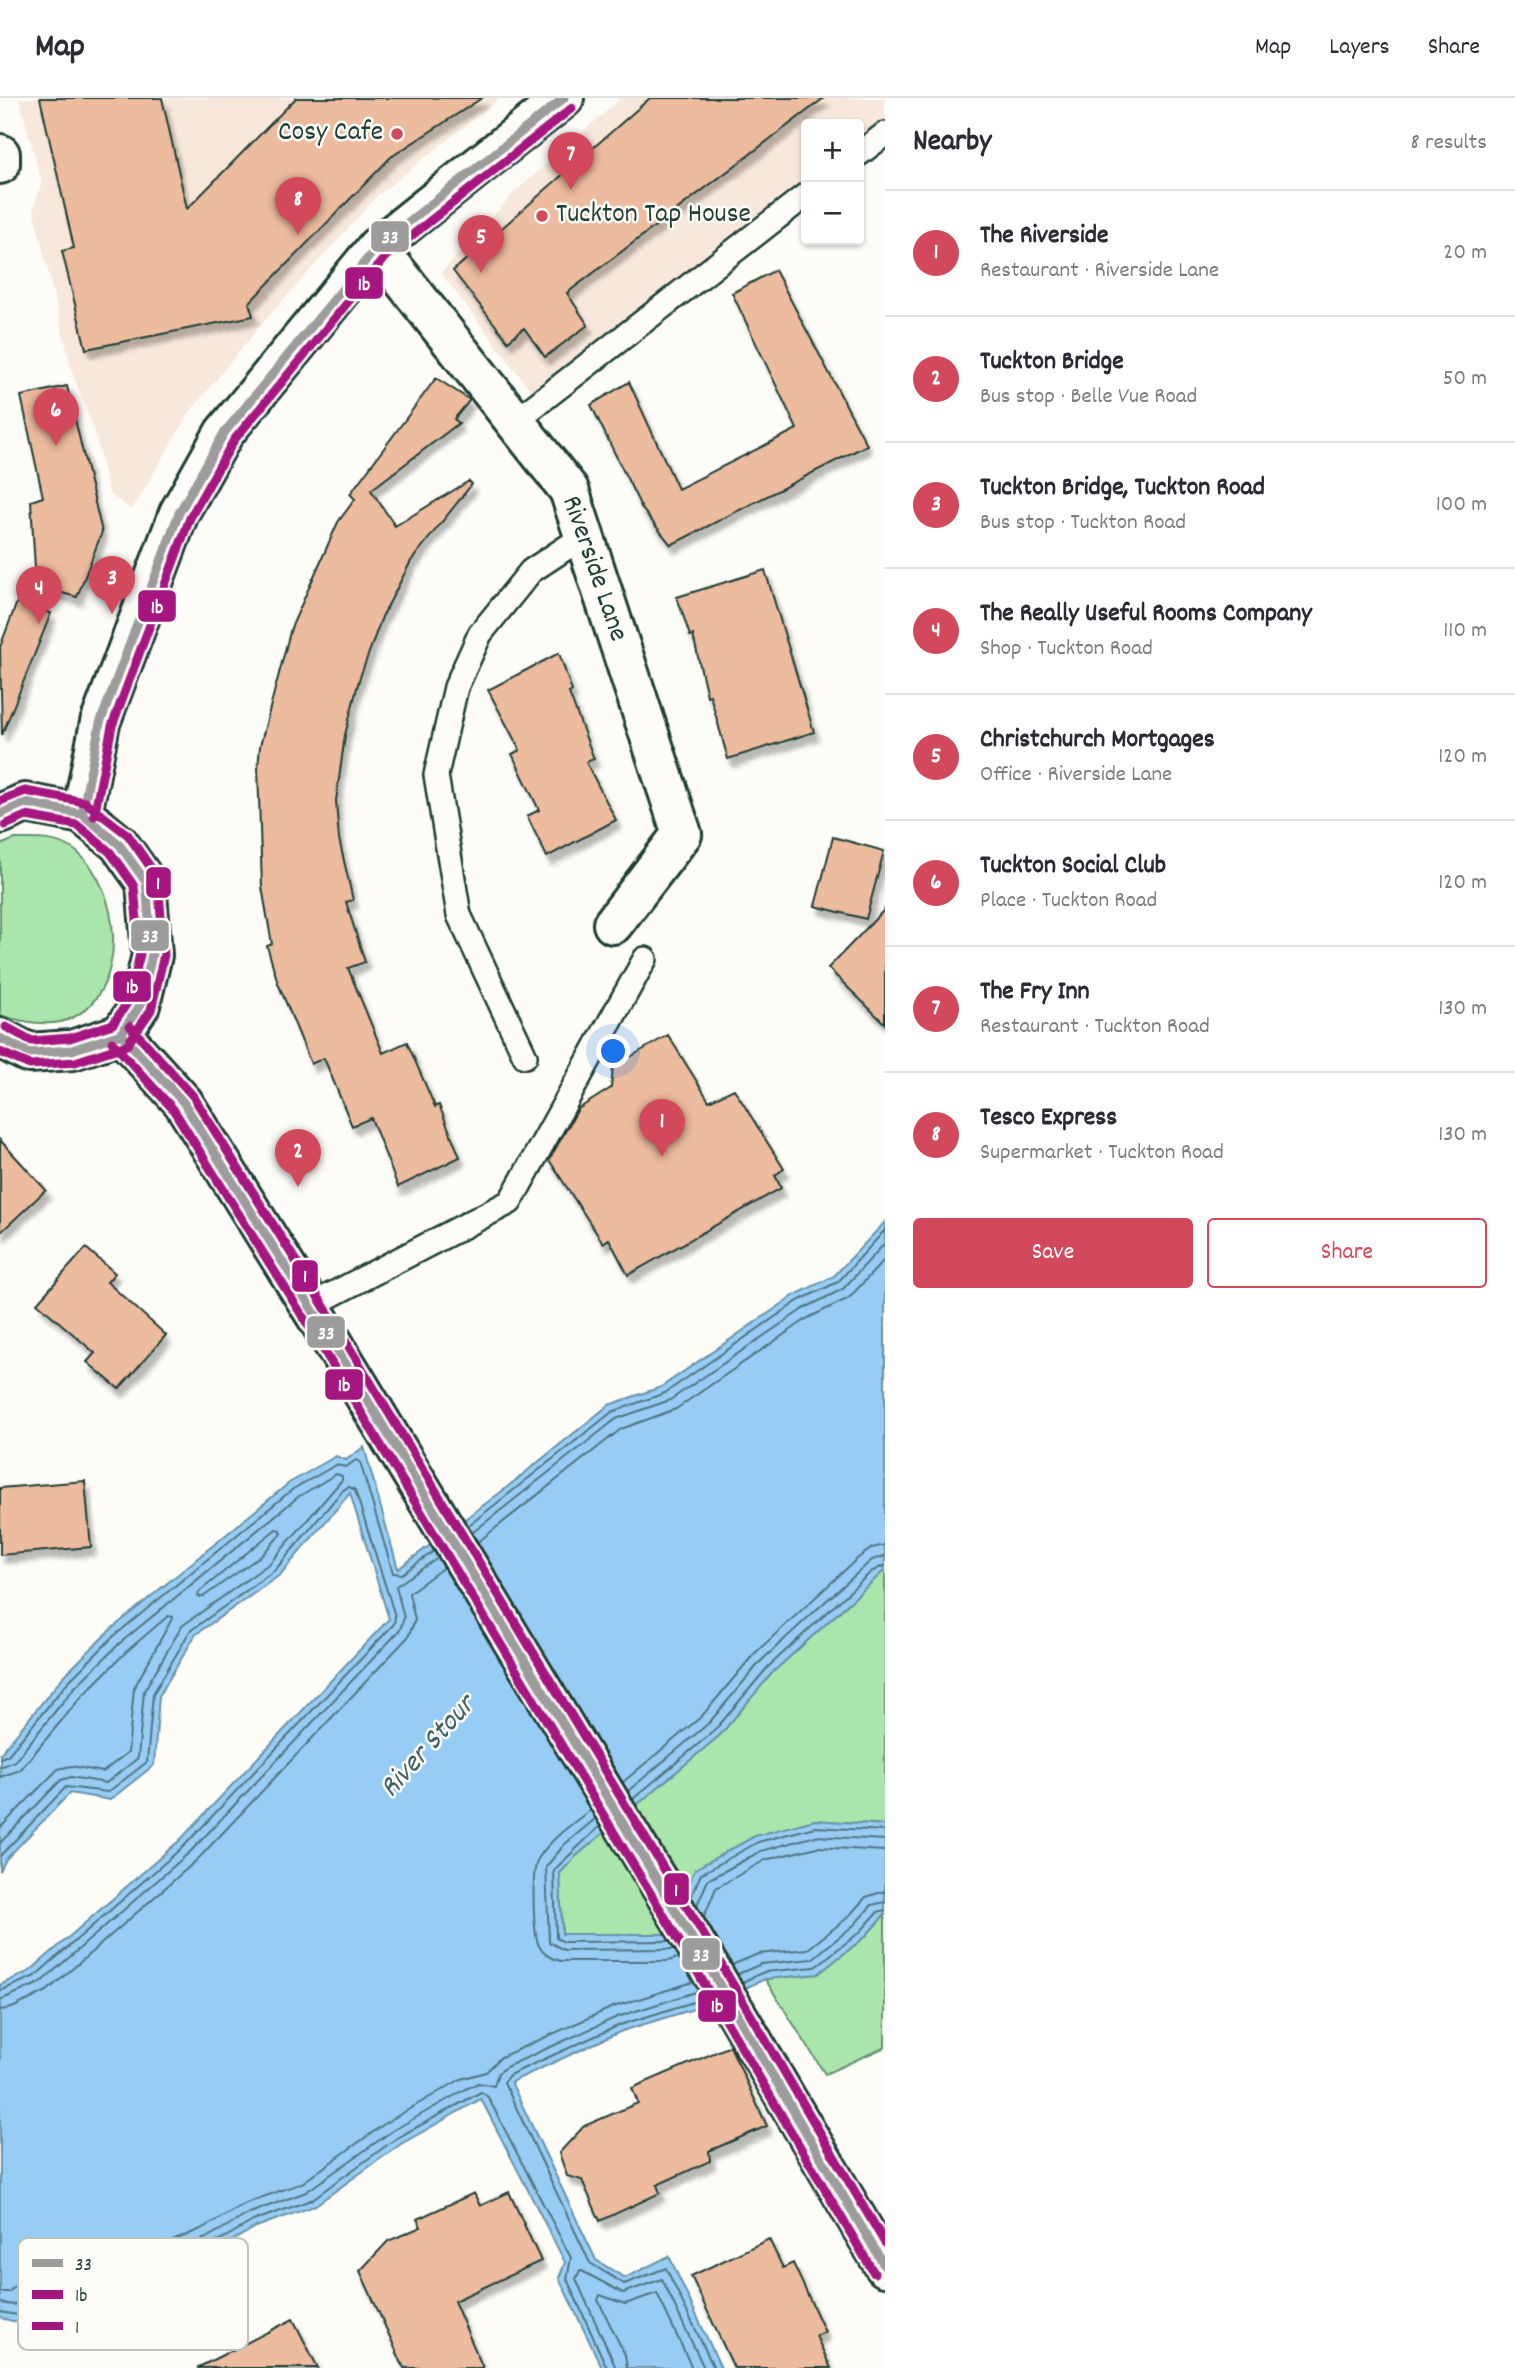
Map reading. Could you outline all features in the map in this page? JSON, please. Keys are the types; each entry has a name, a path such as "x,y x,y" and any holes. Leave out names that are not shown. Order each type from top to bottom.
{"main road":[{"path":"82,814 100,723 179,513 224,433 377,247 564,98"},
{"path":"0,154 0,164"},
{"name":"Riverside Lane","path":"377,247 569,491 682,834 613,924"},
{"path":"0,814 25,803 82,814 119,844 146,882 152,955 140,1005 121,1034 72,1050 29,1053 0,1038"},
{"path":"121,1034 183,1102 308,1307 330,1338 692,1938 885,2267"}],"lane":[{"path":"864,150 885,134"},
{"path":"514,422 801,199"},
{"path":"525,1056 459,915 436,775 456,687 480,635 531,571 584,536"},
{"path":"308,1307 510,1202 645,960"}],"shaded area":[{"path":"19,98 500,98 378,195 260,326 189,413 132,510 109,494 94,430 73,375 33,209 42,183"},
{"path":"621,98 885,98 885,140 864,156 864,119 801,119 801,205 545,409 441,273 515,192"}],"green space":[{"path":"15,839 55,841 77,852 92,868 103,889 110,913 113,937 111,961 104,984 92,1003 65,1021 37,1023 0,1015 0,845"},
{"path":"885,1570 885,1825 815,1820 668,1934 562,1935 560,1873 575,1857 720,1735 773,1672"},
{"path":"885,1914 885,2047 825,2074 765,1979 818,1974 865,1937"}],"water":[{"name":"River Stour","path":"885,1222 885,1570 773,1672 720,1735 575,1857 560,1873 562,1934 668,1934 695,1869 755,1836 814,1820 885,1825 885,1914 865,1937 818,1974 765,1979 710,2004 622,2031 511,2082 596,2260 625,2278 669,2256 721,2368 602,2368 559,2278 565,2262 481,2099 401,2144 314,2206 256,2227 237,2238 18,2238 18,2325 0,2318 0,1985 30,1971 180,1840 389,1619 350,1493 280,1575 196,1634 159,1696 154,1765 110,1800 70,1793 6,1859 0,1871 0,1754 63,1677 109,1631 289,1483 336,1456 346,1460 364,1447 398,1569 501,1492 609,1405 661,1387 795,1295 834,1276"}],"building":[{"path":"40,98 162,98 187,209 296,98 482,98 391,157 249,303 253,316 86,349 62,251 74,248"},
{"path":"650,98 824,98 567,293 588,325 545,357 524,328 508,341 453,271"},
{"path":"775,270 867,445 671,545 642,509 591,405 629,382 678,489 797,429 732,293"},
{"path":"436,378 470,400 454,419 459,423 371,490 395,526 469,481 472,484 411,561 382,617 359,680 345,735 336,801 339,839 353,900 346,902 365,962 348,968 383,1053 407,1042 435,1107 439,1105 460,1157 398,1187 371,1118 352,1126 324,1058 311,1064 278,983 267,946 272,944 262,887 258,768 260,746 291,628 338,522 355,499 350,494"},
{"path":"67,386 102,532 77,597 36,586 31,501 43,497 21,396"},
{"path":"765,570 814,732 728,759 710,695 707,696 693,635 690,636 677,597"},
{"path":"17,602 51,613 2,735 0,647"},
{"path":"559,653 572,691 569,693 594,759 586,762 616,820 547,857 527,816 539,810 512,754 520,750 488,690"},
{"path":"833,837 884,851 866,919 815,906"},
{"path":"885,909 885,1024 828,968"},
{"path":"668,1035 709,1101 734,1089 784,1169 775,1175 781,1188 628,1275 609,1239 603,1243 549,1160 578,1109 611,1088 613,1067"},
{"path":"0,1140 46,1190 0,1233"},
{"path":"86,1248 115,1273 107,1282 166,1335 119,1389 87,1362 95,1353 37,1303"},
{"path":"85,1481 91,1547 0,1555 0,1488"},
{"path":"730,2046 767,2126 709,2151 710,2161 657,2185 660,2193 600,2221 582,2180 567,2176 559,2153 584,2126 638,2103 632,2088"},
{"path":"509,2192 541,2261 454,2301 483,2368 404,2368 360,2271 388,2241 421,2227 417,2219 474,2193 480,2206"},
{"path":"769,2239 783,2268 793,2263 825,2332 816,2336 831,2368 734,2368 691,2276"},
{"path":"293,2319 318,2368 197,2368 232,2350 248,2350 248,2342"}],"transit line":[{"name":"33","path":"82,814 100,723 179,513 224,433 377,247 564,98"},
{"name":"1b","path":"94,816 112,726 190,518 234,440 386,256 572,108"},
{"name":"1","path":"0,801 25,791 85,802 128,835 158,878 164,955 151,1010 127,1045 75,1062 30,1065 0,1052"},
{"name":"33","path":"0,814 25,803 82,814 119,844 146,882 152,955 140,1005 121,1034 72,1050 29,1053 0,1038"},
{"name":"1b","path":"5,825 26,816 77,825 110,852 134,886 140,954 129,1000 113,1024 70,1038 32,1041 6,1027"},
{"name":"1","path":"130,1026 193,1096 340,1332 702,1932 885,2243"},
{"name":"33","path":"121,1034 183,1102 330,1338 692,1938 885,2267"},
{"name":"1b","path":"112,1042 173,1109 320,1344 681,1944 874,2273"}],"place":[{"name":"Cosy Cafe","path":"397,134"},
{"name":"The Fry Inn","path":"571,190"},
{"name":"Tuckton Tap House","path":"542,216"},
{"name":"Tesco Express","path":"298,235"},
{"name":"Christchurch Mortgages","path":"481,273"},
{"name":"Tuckton Social Club","path":"56,446"},
{"name":"Tuckton Bridge, Tuckton Road","path":"112,614"},
{"name":"The Really Useful Rooms Company","path":"39,624"},
{"name":"The Riverside","path":"662,1157"},
{"name":"Tuckton Bridge","path":"298,1187"}]}
